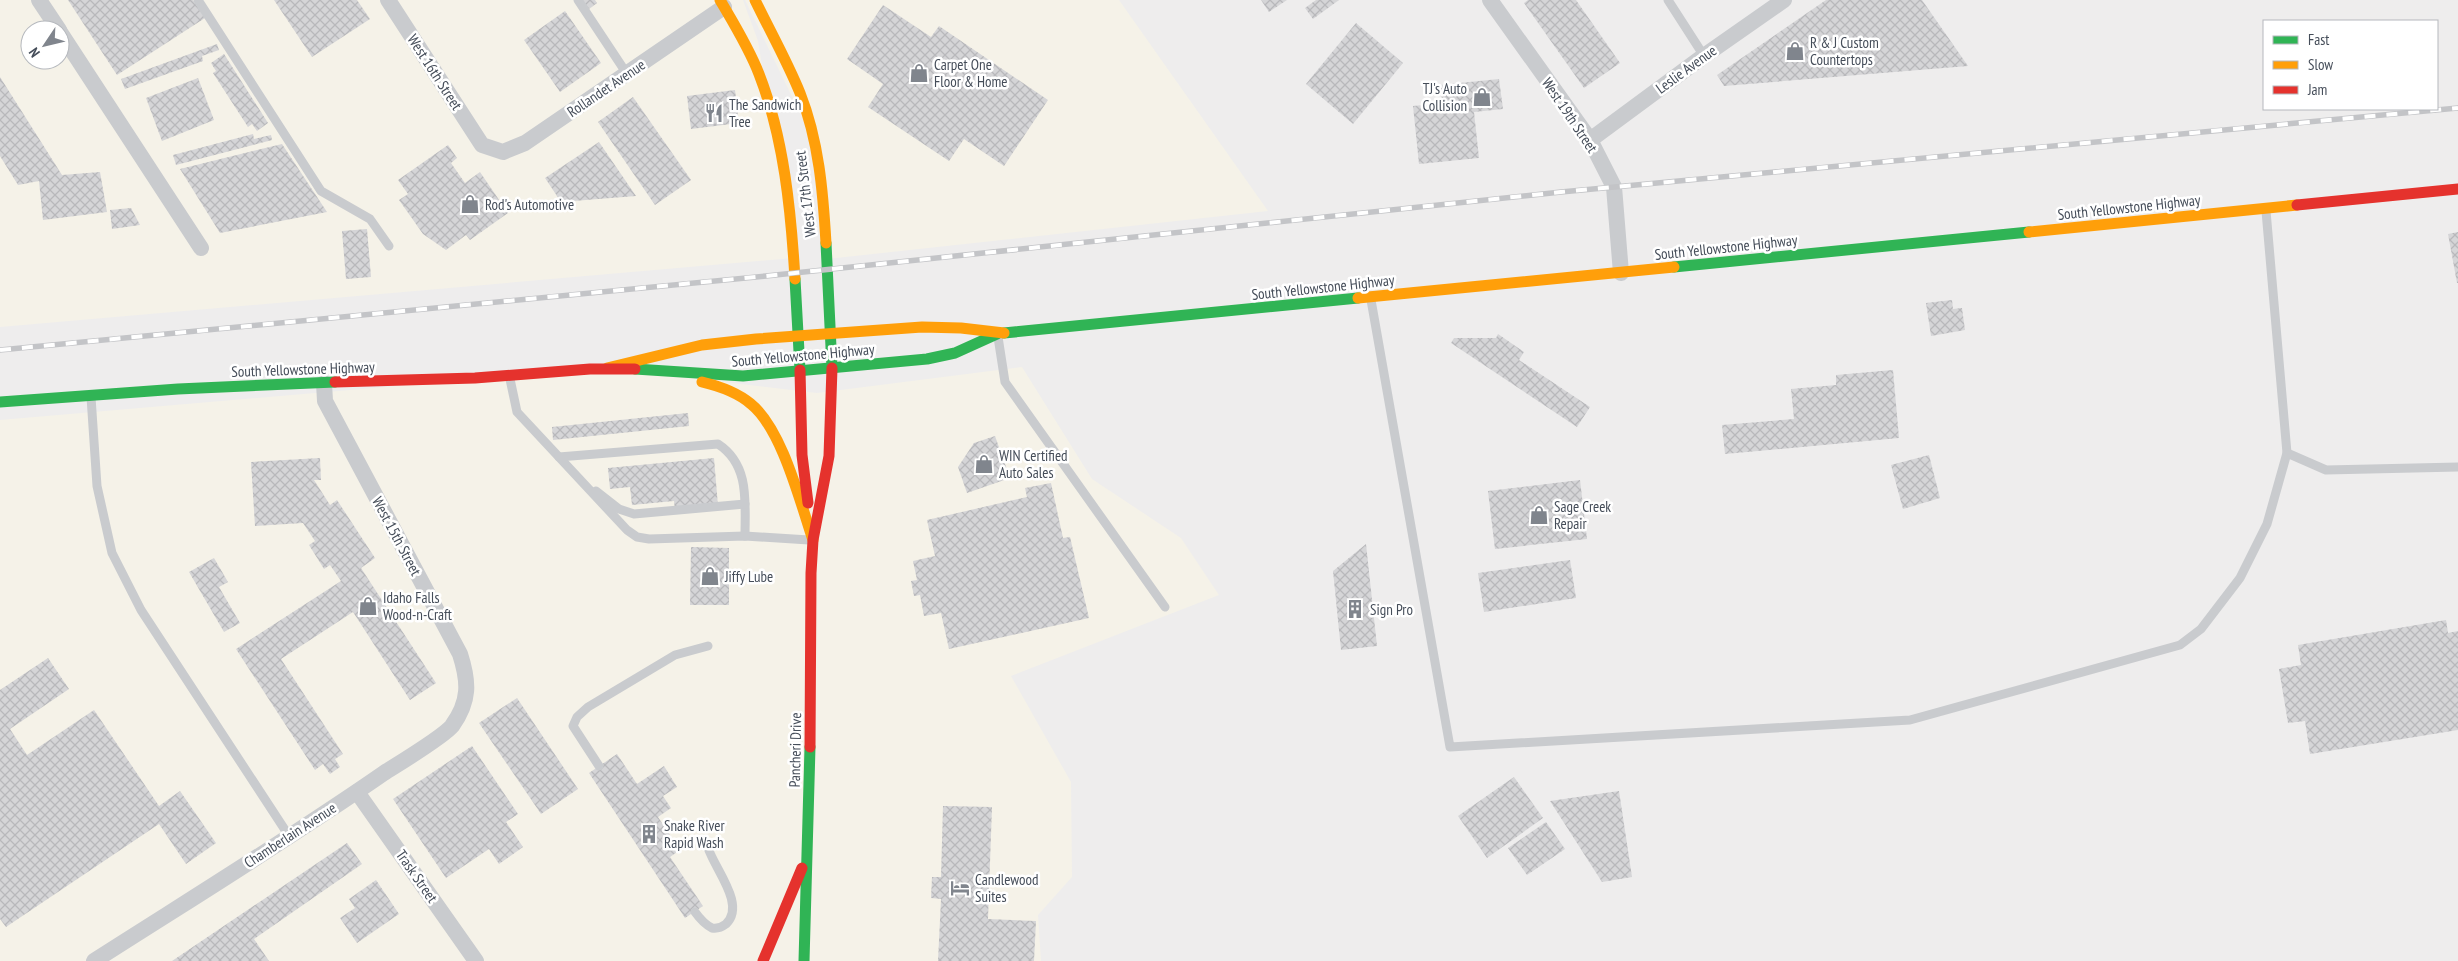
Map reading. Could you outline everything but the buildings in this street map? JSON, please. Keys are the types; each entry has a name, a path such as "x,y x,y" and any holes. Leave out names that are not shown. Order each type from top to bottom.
{"main road":[{"name":"West 17th Street","path":"755,0 779,47 802,101 815,144 822,181 832,368"},
{"name":"West 17th Street","path":"722,3 745,42 764,86 784,164 794,258 798,336"},
{"path":"722,3 744,16"},
{"path":"779,77 802,101"},
{"name":"South Yellowstone Highway","path":"607,368 702,345 922,327 961,328 998,334 2458,189"},
{"name":"South Yellowstone Highway","path":"0,402 324,383 510,377 607,368 678,371 713,376 832,368 927,359 955,353 998,334"},
{"name":"Pancheri Drive","path":"798,336 802,455 813,540 804,961"},
{"path":"607,368 660,373 709,384 736,394 756,407 772,430 813,540"},
{"name":"Pancheri Drive","path":"813,540 829,456 832,368"},
{"path":"763,961 807,855"}],"street":[{"path":"39,0 52,20"},
{"name":"West 16th Street","path":"388,0 482,145"},
{"name":"West 19th Street","path":"1490,0 1590,140 1614,187 1621,272"},
{"name":"Leslie Avenue","path":"1590,140 1784,0"},
{"name":"Rollandet Avenue","path":"482,145 503,152 525,143 627,74 722,3"},
{"path":"70,48 201,248"},
{"name":"West 15th Street","path":"324,383 325,400 460,654 467,676 467,691"},
{"name":"Chamberlain Avenue","path":"94,961 357,792 450,728 462,710 467,691"},
{"name":"Trask Street","path":"357,792 476,961"}],"lane":[{"path":"198,0 321,191 370,219 389,246"},
{"path":"578,0 627,74"},
{"path":"1668,0 1704,56"},
{"path":"1370,298 1450,747 1910,720 2180,645 2201,629 2240,578 2267,524 2287,453 2265,208"},
{"path":"998,334 1006,382 1165,607"},
{"path":"510,377 517,412 627,530 637,537 649,539 746,536 798,541 813,540"},
{"path":"91,396 97,486 112,552 141,610 289,836"},
{"path":"559,457 709,443 718,444 734,457 742,471 746,536"},
{"path":"2287,453 2326,470 2458,468"},
{"path":"582,481 619,509 634,514 745,504"},
{"path":"599,766 575,733 573,726 577,717 588,707 675,655 708,646"},
{"path":"695,912 702,922 714,929 721,928 728,922 732,914 732,897 707,851 706,841"}],"shaded area":[{"path":"0,0 743,0 758,41 794,258 0,327"},
{"path":"745,0 1119,0 1268,211 827,259 815,144"},
{"path":"1022,367 1092,479 1181,538 1219,595 1011,676 1071,782 1072,877 1038,915 1041,961 0,961 0,420 607,368 817,393"}],"railway":[{"path":"2438,110 2458,108"},
{"path":"0,350 766,276 1561,192 2437,110"}],"traffic: fast":[{"path":"1674,267 2029,232"},
{"path":"826,243 832,368"},
{"path":"795,279 800,370"},
{"path":"1004,333 1358,298"},
{"path":"635,369 743,376 927,359 955,353 997,334"},
{"path":"0,402 178,389 335,382"},
{"path":"804,961 810,747"}],"traffic: slow":[{"path":"720,0 755,64 775,123 785,175 795,279"},
{"path":"755,0 790,69 812,130 819,167 826,243"},
{"path":"2029,232 2297,205"},
{"path":"1358,298 1674,267"},
{"path":"607,368 702,345 756,339 922,327 961,328 1004,333"},
{"path":"702,382 740,396 762,415 772,430 789,467 813,540"}],"traffic: jam":[{"path":"2297,205 2458,189"},
{"path":"810,747 811,573 813,540 829,456 832,368"},
{"path":"335,382 475,378 590,369 635,369"},
{"path":"800,370 802,455 808,503"},
{"path":"763,961 802,868"}],"place":[{"name":"R & J Custom Countertops","path":"1795,51"},
{"name":"Carpet One Floor & Home","path":"919,73"},
{"name":"TJ's Auto Collision","path":"1482,97"},
{"name":"The Sandwich Tree","path":"714,113"},
{"name":"Rod's Automotive","path":"470,204"},
{"name":"WIN Certified Auto Sales","path":"984,464"},
{"name":"Sage Creek Repair","path":"1539,515"},
{"name":"Jiffy Lube","path":"710,576"},
{"name":"Idaho Falls Wood-n-Craft","path":"368,606"},
{"name":"Sign Pro","path":"1355,609"},
{"name":"Snake River Rapid Wash","path":"649,834"},
{"name":"Candlewood Suites","path":"960,888"}]}
